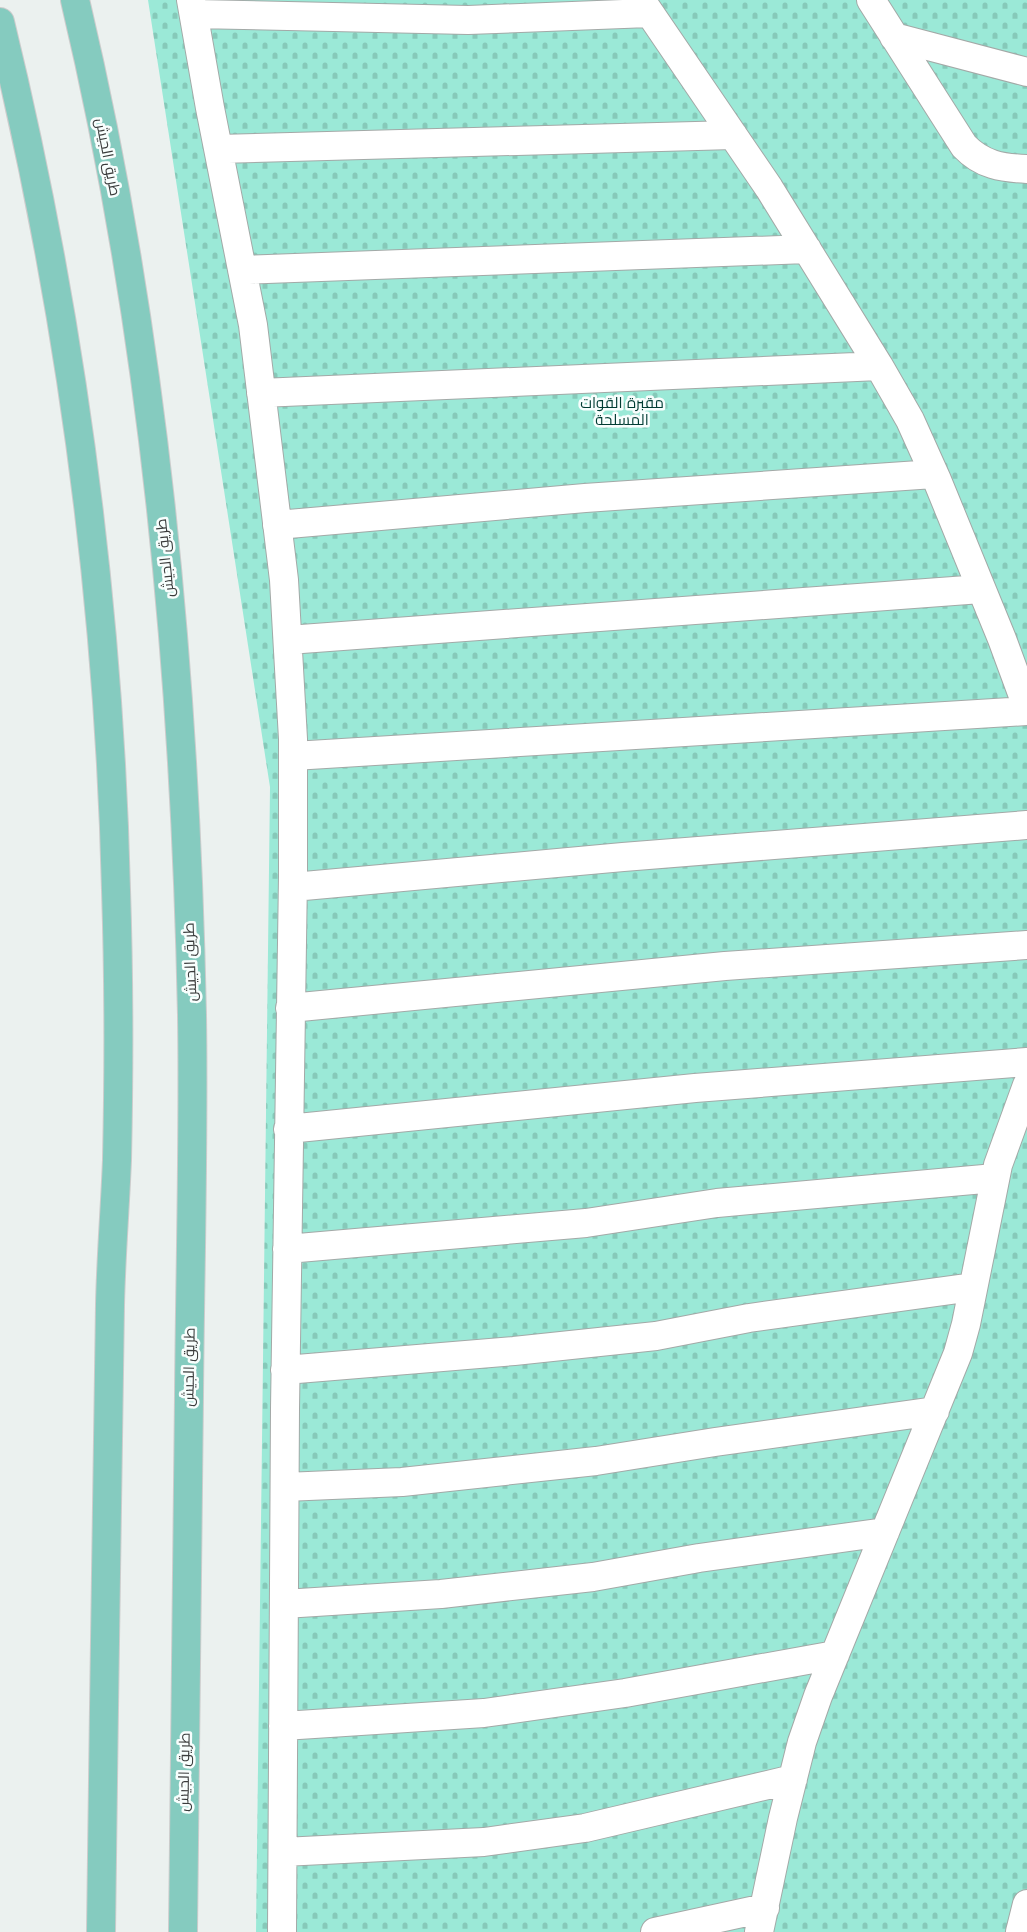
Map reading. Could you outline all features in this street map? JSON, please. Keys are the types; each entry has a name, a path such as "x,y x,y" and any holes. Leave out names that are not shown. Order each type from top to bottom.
{"main road":[{"name":"طريق الجيش","path":"74,0 106,142 128,258 149,408 166,560 178,711 192,1015 193,1158 183,1932"},
{"path":"0,22 40,203 64,338 99,612 110,749 119,1024 110,1300 102,1932"}],"lane":[{"path":"871,0 964,146 987,164 1013,169 1027,169"},
{"path":"282,1932 285,1370 293,887 293,756 288,640 284,580 253,325 192,7 468,20 645,7 769,188 879,366 910,420 981,588 1027,709 293,756"},
{"path":"894,37 1027,72"},
{"path":"218,149 733,135"},
{"path":"242,270 807,249"},
{"path":"261,393 879,366"},
{"path":"277,525 585,498 934,474"},
{"path":"288,640 981,588"},
{"path":"293,887 623,857 1027,825"},
{"path":"290,1008 724,966 1027,945"},
{"path":"288,1130 695,1088 1027,1062"},
{"path":"655,1932 762,1920 802,1742 958,1353 966,1324 995,1178 1003,1150 1027,1085"},
{"path":"287,1249 586,1222 718,1203 995,1178"},
{"path":"285,1370 656,1336 749,1318 973,1286"},
{"path":"285,1487 402,1482 596,1461 935,1410"},
{"path":"284,1604 441,1594 593,1577 699,1558 885,1532"},
{"path":"283,1726 484,1714 625,1693 835,1656"},
{"path":"283,1852 484,1842 585,1828 793,1779"},
{"path":"1020,1932 1027,1904"}],"green space":[{"name":"مقبرة القوات المسلحة","path":"148,0 1027,0 1027,1932 256,1932 270,787"}]}
